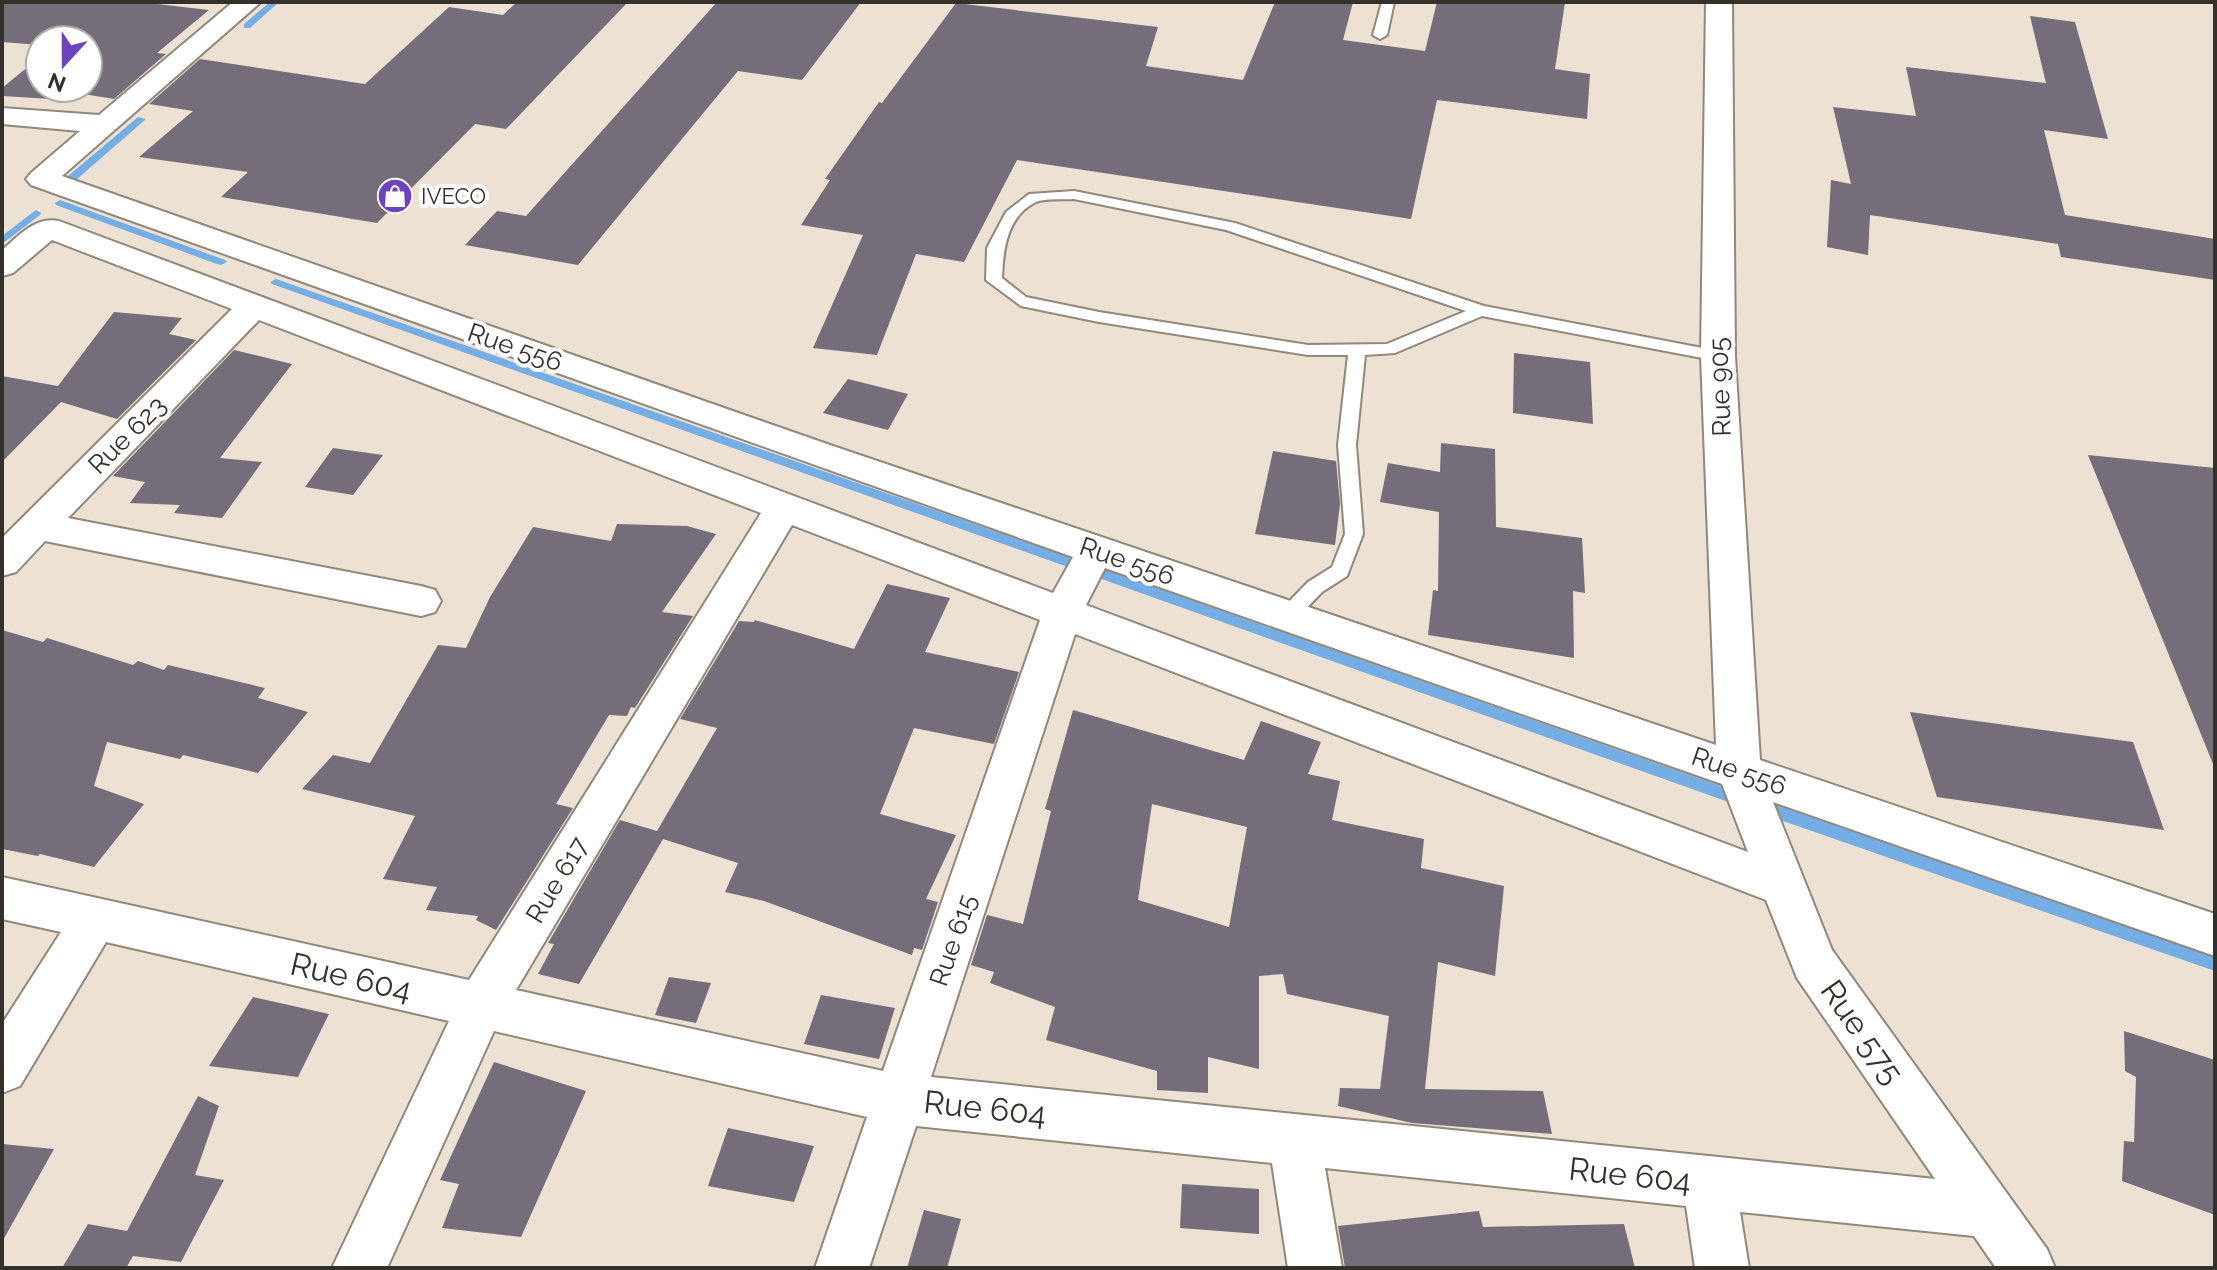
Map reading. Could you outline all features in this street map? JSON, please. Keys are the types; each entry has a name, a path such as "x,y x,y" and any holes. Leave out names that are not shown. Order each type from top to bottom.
{"street":[{"path":"2,116 104,124 248,2"},
{"name":"Rue 905","path":"1719,2 1718,356 1749,797"},
{"name":"Rue 556","path":"104,124 41,179 267,259 1082,577 1287,616 1749,797 2215,935"},
{"path":"2,266 48,228 783,508 1082,577 1784,886"},
{"name":"Rue 623","path":"2,562 236,301 267,259"},
{"name":"Rue 617","path":"359,1268 481,1005 783,508"},
{"path":"37,526 421,601"},
{"name":"Rue 615","path":"842,1268 1082,577"},
{"name":"Rue 575","path":"1749,797 1814,963 2028,1268"},
{"name":"Rue 604","path":"2,898 899,1099 1986,1211"},
{"path":"2,1069 95,919"},
{"path":"1294,1141 1315,1268"},
{"path":"1709,1183 1722,1268"}],"lane":[{"path":"1380,35 1388,2"},
{"path":"1481,311 1389,349 1308,350 1099,317 1021,301 994,280 995,248 1011,215 1034,197 1074,195 1230,226 1481,311 1718,356"},
{"path":"1287,616 1315,587 1340,571 1354,534 1347,445 1357,350"}],"building":[{"path":"2,2 140,2 209,10 157,53 166,54 114,99 104,97 104,24 24,24 24,44 2,42"},
{"path":"517,2 628,2 506,129 475,124 377,223 221,197 248,172 139,157 193,111 149,104 200,59 365,84 449,7 503,15"},
{"path":"717,2 861,2 802,80 738,71 578,265 465,245 497,211 526,216"},
{"path":"1275,2 1353,2 1343,40 1425,51 1437,2 1565,2 1555,69 1590,74 1587,119 1437,100 1411,219 1017,160 964,262 916,254 877,355 813,348 863,235 801,225 830,180 825,179 879,102 882,103 956,3 1158,27 1146,66 1243,80"},
{"path":"2030,16 2075,22 2108,139 2044,130 2065,215 2215,239 2215,280 2061,257 2058,244 1870,215 1868,255 1827,247 1831,180 1851,184 1833,107 1916,116 1906,67 2046,83"},
{"path":"24,70 24,97 2,96 2,88"},
{"path":"114,312 182,318 169,334 196,340 117,419 61,402 2,462 2,376 58,386"},
{"path":"234,350 292,364 220,458 262,462 222,518 174,513 180,505 130,503 145,482 113,476"},
{"path":"1514,353 1590,362 1593,424 1513,413"},
{"path":"848,379 908,394 888,430 823,413"},
{"path":"1441,443 1495,449 1496,527 1582,538 1585,593 1573,591 1574,658 1428,635 1433,590 1438,591 1439,512 1380,502 1388,463 1440,472"},
{"path":"333,448 383,455 353,495 305,487"},
{"path":"1273,451 1336,461 1340,504 1335,545 1255,534"},
{"path":"2088,455 2215,468 2215,764 2213,764"},
{"path":"617,524 687,526 716,534 662,612 693,616 635,708 631,707 627,716 609,715 556,804 573,808 496,930 476,920 478,916 426,910 437,887 383,879 415,816 302,789 333,755 370,763 438,645 466,648 490,597 533,527 611,541"},
{"path":"887,584 950,598 925,652 1019,672 994,744 914,728 880,814 956,835 926,899 938,902 922,950 914,948 912,955 764,901 725,892 738,863 663,839 579,984 538,974 554,944 548,943 620,820 657,831 717,728 680,719 739,621 755,620 854,649"},
{"path":"2,630 43,642 47,638 133,665 138,661 164,670 168,665 265,688 258,698 308,712 258,773 183,755 180,759 107,742 94,786 144,804 94,867 2,849"},
{"path":"1073,710 1244,760 1261,721 1321,742 1308,774 1340,781 1332,820 1424,839 1421,868 1504,886 1495,976 1438,962 1425,1089 1543,1091 1552,1134 1412,1123 1338,1106 1340,1088 1380,1089 1389,1016 1287,994 1283,974 1259,976 1259,1069 1208,1057 1208,1093 1157,1090 1157,1071 1046,1040 1055,1007 990,983 994,972 971,965 987,915 1023,924 1051,811 1045,809","holes":["1152,804 1247,827 1229,927 1138,900"]},
{"path":"1910,712 2133,742 2164,830 1937,797"},
{"path":"669,977 711,983 696,1023 655,1015"},
{"path":"821,995 895,1008 879,1059 804,1044"},
{"path":"253,997 329,1014 298,1077 209,1066"},
{"path":"2124,1031 2215,1060 2215,1215 2122,1181 2124,1141 2134,1142 2136,1077 2125,1071"},
{"path":"494,1062 586,1091 521,1237 442,1228 459,1184 440,1180"},
{"path":"198,1096 219,1106 195,1175 224,1180 181,1262 133,1256 126,1268 62,1268 88,1224 127,1231"},
{"path":"728,1128 814,1146 794,1202 708,1186"},
{"path":"2,1144 54,1149 2,1242"},
{"path":"1182,1184 1259,1189 1259,1234 1180,1228"},
{"path":"924,1210 961,1219 947,1268 907,1268"},
{"path":"1479,1211 1483,1227 1624,1224 1635,1268 1345,1268 1338,1226"}],"waterway":[{"path":"247,26 275,2"},
{"path":"72,178 141,119"},
{"path":"60,203 221,262"},
{"path":"2,241 36,213"},
{"path":"276,282 1742,800"},
{"path":"1762,807 2215,963"}],"place":[{"name":"IVECO","path":"395,196"}]}
